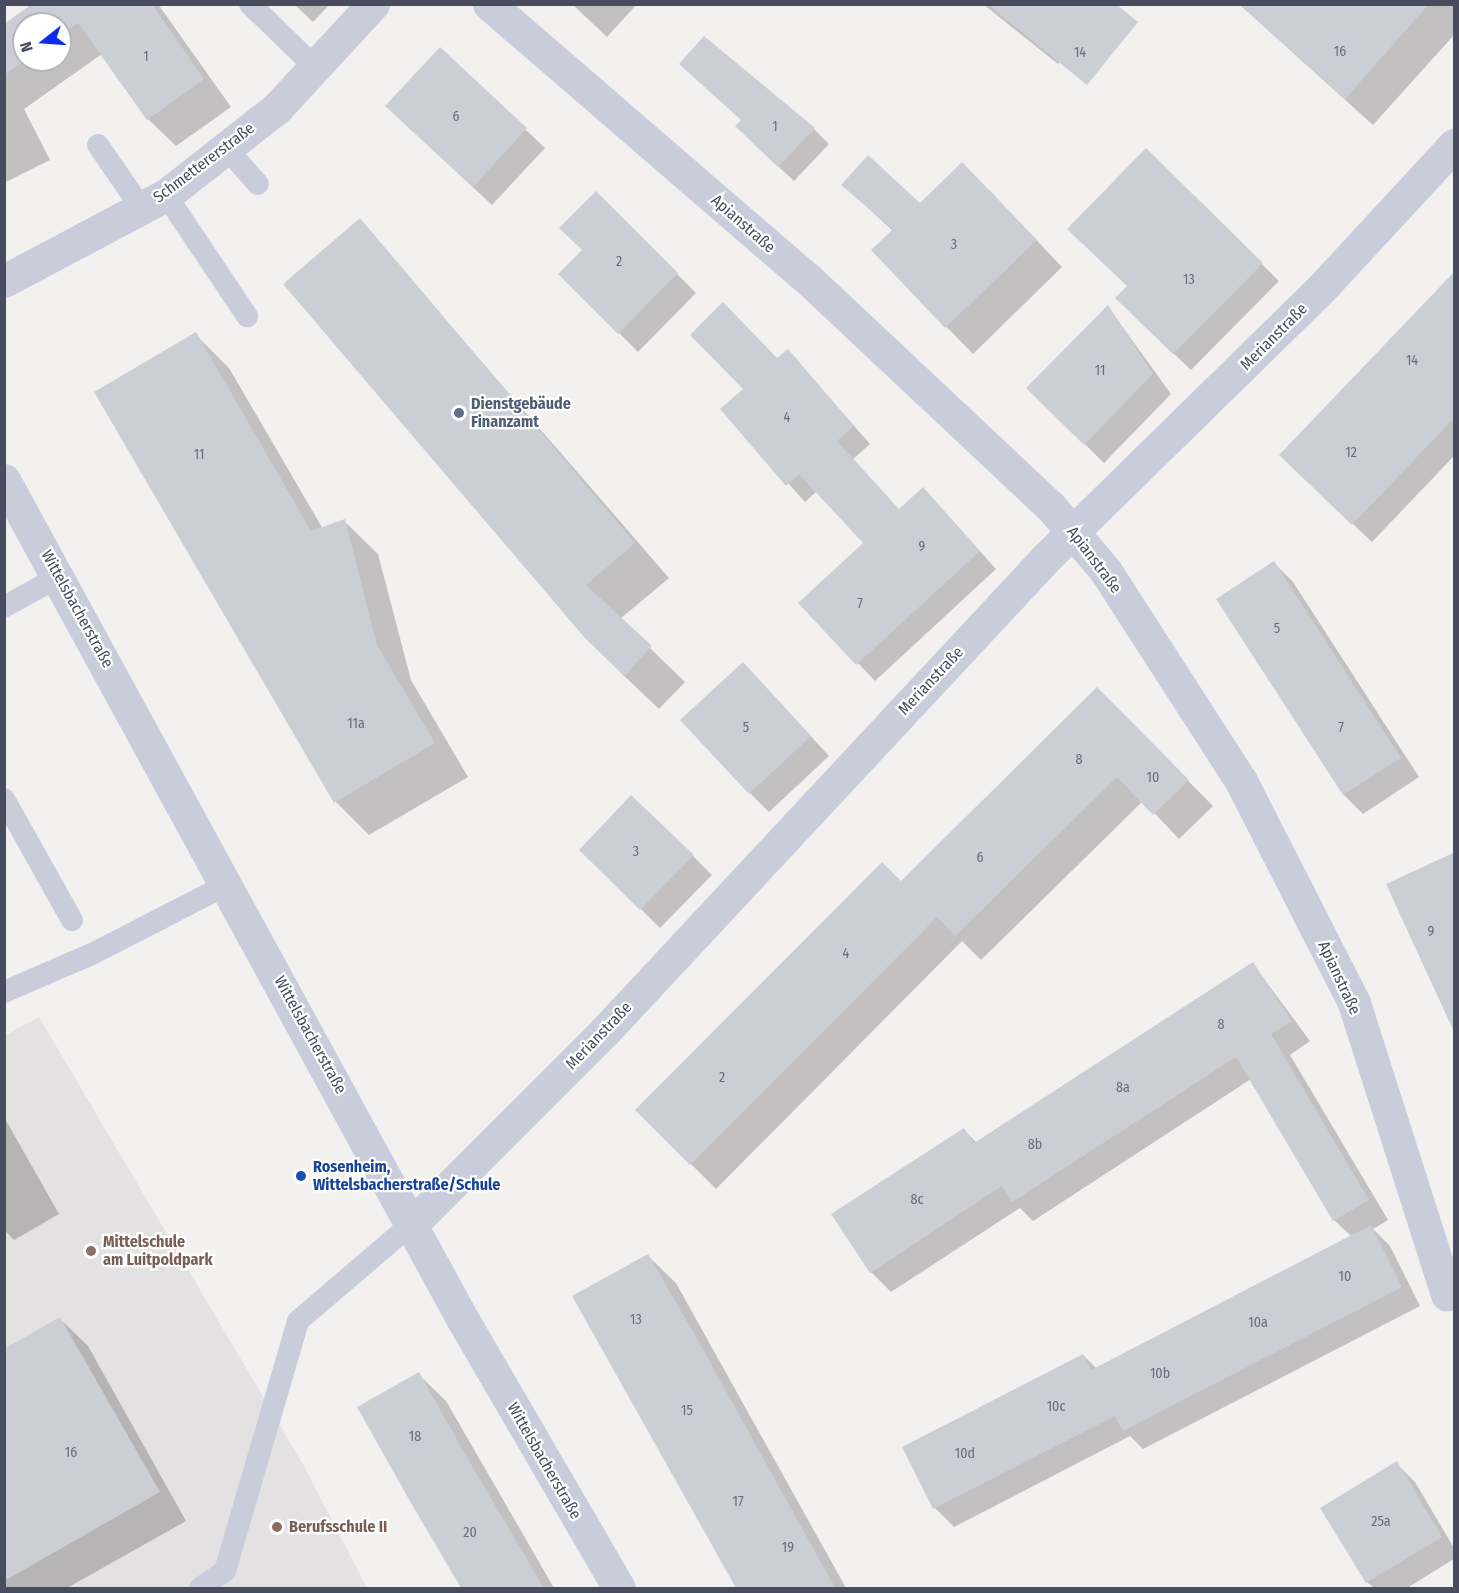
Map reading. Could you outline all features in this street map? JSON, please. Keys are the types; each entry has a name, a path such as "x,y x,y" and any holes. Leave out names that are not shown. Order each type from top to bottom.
{"street":[{"name":"Schmettererstraße","path":"4,281 154,202 226,148 277,108 373,4"},
{"name":"Apianstraße","path":"489,4 808,279 1076,533 1241,781 1354,1003 1447,1295"},
{"name":"Merianstraße","path":"414,1222 604,1031 1047,557 1076,533 1317,293 1455,145"},
{"name":"Wittelsbacherstraße","path":"4,480 60,576 414,1222 463,1320 619,1588"}],"lane":[{"path":"250,4 315,67"},
{"path":"98,145 154,202 247,316"},
{"path":"226,148 258,184"},
{"path":"4,607 60,576"},
{"path":"4,799 72,920"},
{"path":"4,992 92,954 228,884"},
{"path":"200,1588 225,1571 298,1321 414,1222"}],"shaded area":[{"name":"Mittelschule am Luitpoldpark","path":"39,1017 304,1466 367,1588 5,1588 4,1036"}],"building":[{"path":"32,4 152,4 204,79 147,120 78,23 72,27 72,12 21,12"},
{"path":"987,4 1116,4 1138,22 1087,85"},
{"path":"1240,4 1429,4 1345,99"},
{"path":"12,18 12,70 4,75 4,24"},
{"path":"704,36 815,128 778,167 735,126 741,120 679,64"},
{"path":"440,47 527,128 473,187 385,106"},
{"path":"1146,148 1263,263 1173,354 1115,298 1127,286 1067,229"},
{"path":"868,155 920,203 962,162 1037,240 945,328 871,250 893,229 841,185"},
{"path":"596,191 678,273 618,334 558,274 582,250 559,228"},
{"name":"Dienstgebäude Finanzamt","path":"360,218 635,543 586,585 652,646 624,676 584,637 283,284"},
{"path":"1455,271 1455,417 1352,525 1279,455"},
{"path":"723,302 777,358 788,349 854,426 837,441 899,509 923,487 980,551 856,665 798,603 863,543 799,474 786,486 720,409 743,389 690,335"},
{"path":"1108,305 1153,374 1084,445 1026,388"},
{"path":"196,332 311,531 345,519 377,645 435,743 334,803 94,392"},
{"path":"1274,561 1401,758 1343,795 1216,599"},
{"path":"743,662 811,736 749,794 680,720"},
{"path":"1097,687 1189,780 1153,815 1117,777 955,936 937,917 690,1165 635,1110 882,862 901,881"},
{"path":"631,795 694,855 640,910 579,850"},
{"path":"1455,852 1455,1034 1386,884"},
{"path":"1253,962 1292,1021 1271,1034 1369,1200 1333,1221 1236,1057 1012,1202 1002,1186 870,1273 831,1214 964,1128 974,1143"},
{"path":"1371,1225 1402,1287 1123,1431 1115,1416 933,1509 902,1447 1083,1354 1091,1370"},
{"path":"648,1254 835,1588 736,1588 572,1296"},
{"path":"60,1317 160,1492 4,1581 4,1349"},
{"path":"419,1372 544,1588 461,1588 411,1503 357,1407"},
{"path":"1397,1461 1442,1537 1366,1583 1320,1508"}],"place":[{"name":"Dienstgebäude Finanzamt","path":"459,413"},
{"name":"Rosenheim, Wittelsbacherstraße/Schule","path":"301,1176"},
{"name":"Mittelschule am Luitpoldpark","path":"91,1251"},
{"name":"Berufsschule II","path":"277,1527"}]}
